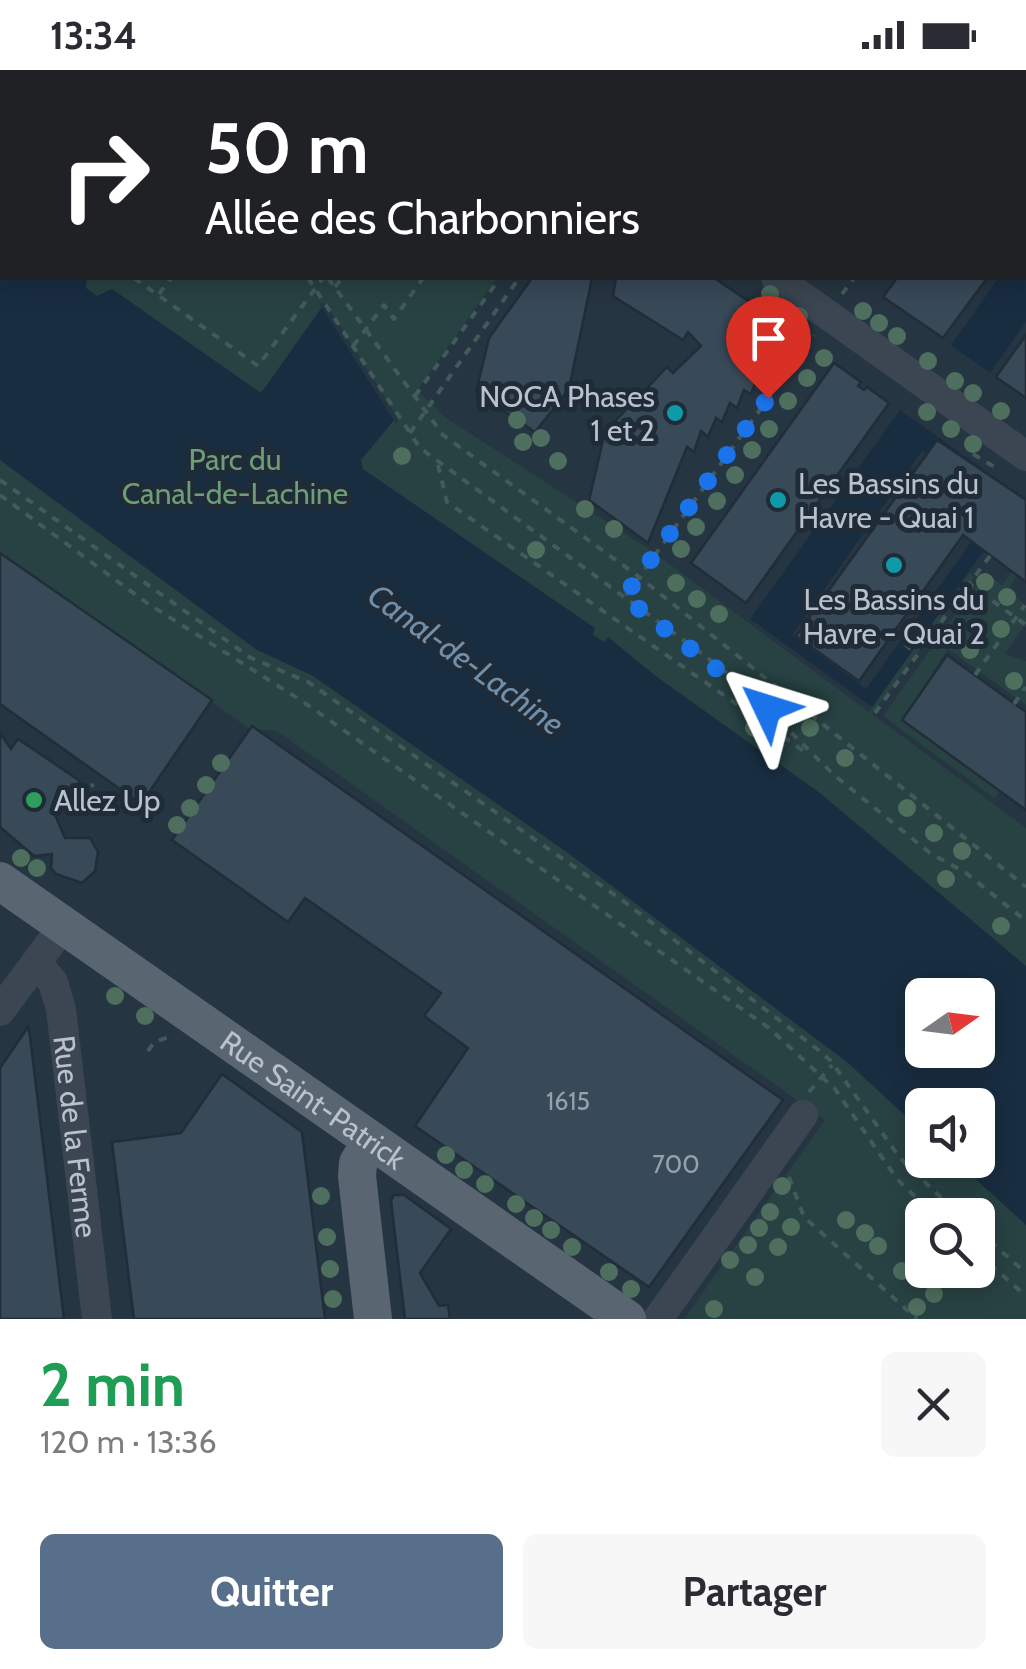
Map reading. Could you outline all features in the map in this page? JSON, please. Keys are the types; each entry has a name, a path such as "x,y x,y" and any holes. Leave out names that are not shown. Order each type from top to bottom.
{"main road":[{"name":"Rue Saint-Patrick","path":"0,881 627,1319"},
{"path":"371,1142 358,1163 357,1176 374,1319"}],"street":[{"path":"779,280 1012,462"},
{"path":"0,1011 64,925"},
{"name":"Rue de la Ferme","path":"36,962 53,982 61,1008 97,1319"},
{"path":"658,1319 803,1116"}],"path":[{"path":"137,280 258,366 324,280"},
{"path":"158,294 169,280"},
{"path":"309,280 409,435 438,464 746,688 812,756"},
{"path":"327,280 449,440 638,576 1026,888"},
{"path":"335,287 340,280"},
{"path":"353,346 384,305 394,318 422,280"},
{"path":"414,397 499,280"},
{"path":"409,435 518,280"},
{"path":"837,302 853,280"},
{"path":"624,597 819,327"},
{"path":"971,458 1012,462"},
{"path":"438,464 446,502 812,756 930,853 966,873 1026,921"},
{"path":"0,480 251,658 308,682 571,864 832,1065 900,1158 941,1198"},
{"path":"0,495 147,602 302,701 780,1037 821,1074 898,1179 917,1198"},
{"path":"875,714 990,556"},
{"path":"968,584 1026,625"},
{"path":"976,674 1024,605"},
{"path":"892,634 918,654"},
{"path":"1014,704 1026,687"},
{"path":"75,789 94,784"},
{"path":"148,1051 154,1042 168,1037"},
{"path":"821,1074 832,1065"},
{"path":"787,1170 804,1217 917,1319"},
{"path":"995,1246 1026,1272"},
{"path":"995,1269 1026,1296"}],"green space":[{"name":"Parc du Canal-de-Lachine","path":"0,280 496,280 417,390 446,418 649,549 869,712 969,573 974,577 872,714 1026,828 1026,1319 684,1319 825,1120 277,731 250,729 0,553"},
{"path":"1012,571 1017,575 1008,589 1026,606 1026,623 1005,654 1026,661 1026,705 948,649 902,720 1000,791 994,798 883,716 985,573 1002,585"}],"water":[{"name":"Canal-de-Lachine","path":"0,280 87,280 86,288 97,296 112,289 261,393 322,307 394,420 361,460 363,469 595,628 593,635 604,642 608,637 657,677 820,793 1026,966 1026,1225 975,1178 995,1178 995,1088 905,1088 905,1115 847,1062 568,853 313,676 257,650 0,460"},
{"path":"998,280 1026,280 1026,322 990,373 951,345"},
{"path":"900,410 1022,497 872,707 750,619","holes":["937,440 1007,492 866,689 792,635 922,451 927,454"]}],"pier":[{"path":"319,303 326,304 398,418 397,425"}],"building":[{"path":"531,280 592,280 569,389 535,432 476,392 489,338"},
{"name":"NOCA Phases 1 et 2","path":"616,280 717,280 787,327 764,380 758,376 751,394 744,390 737,408 730,403 722,422 716,418 708,437 701,431 694,452 687,447 648,543 589,500 605,432 667,367 673,373 701,346 688,332 683,340 613,296"},
{"path":"896,280 986,280 943,338 883,297"},
{"path":"1026,335 1026,398 996,377"},
{"name":"Les Bassins du Havre - Quai 1","path":"834,363 861,382 858,386 864,390 867,387 889,403 746,603 691,563"},
{"name":"Les Bassins du Havre - Quai 2","path":"937,440 1026,500 1026,582 963,535 859,681 796,636"},
{"path":"0,553 212,700 141,804 0,704"},
{"path":"947,655 1026,712 1026,810 902,720"},
{"path":"252,726 783,1100 649,1287 415,1126 468,1048 424,1016 441,993 305,898 288,922 172,840"},
{"name":"Allez Up","path":"0,733 11,749 18,739 80,781 55,815 65,838 90,838 98,852 95,871 82,883 56,874 51,868 52,854 34,856 0,827"},
{"path":"28,1027 64,1319 0,1319 0,1068"},
{"path":"222,1074 302,1132 325,1319 134,1319 112,1142 181,1133"},
{"path":"394,1195 404,1195 451,1229 420,1273 439,1306 448,1305 450,1319 405,1319 391,1201"}],"place":[{"name":"NOCA Phases 1 et 2","path":"675,413"},
{"name":"Les Bassins du Havre - Quai 1","path":"778,500"},
{"name":"Les Bassins du Havre - Quai 2","path":"894,565"},
{"name":"Allez Up","path":"34,800"}],"route":[{"path":"767,708 723,670 624,597 768,398"}]}
